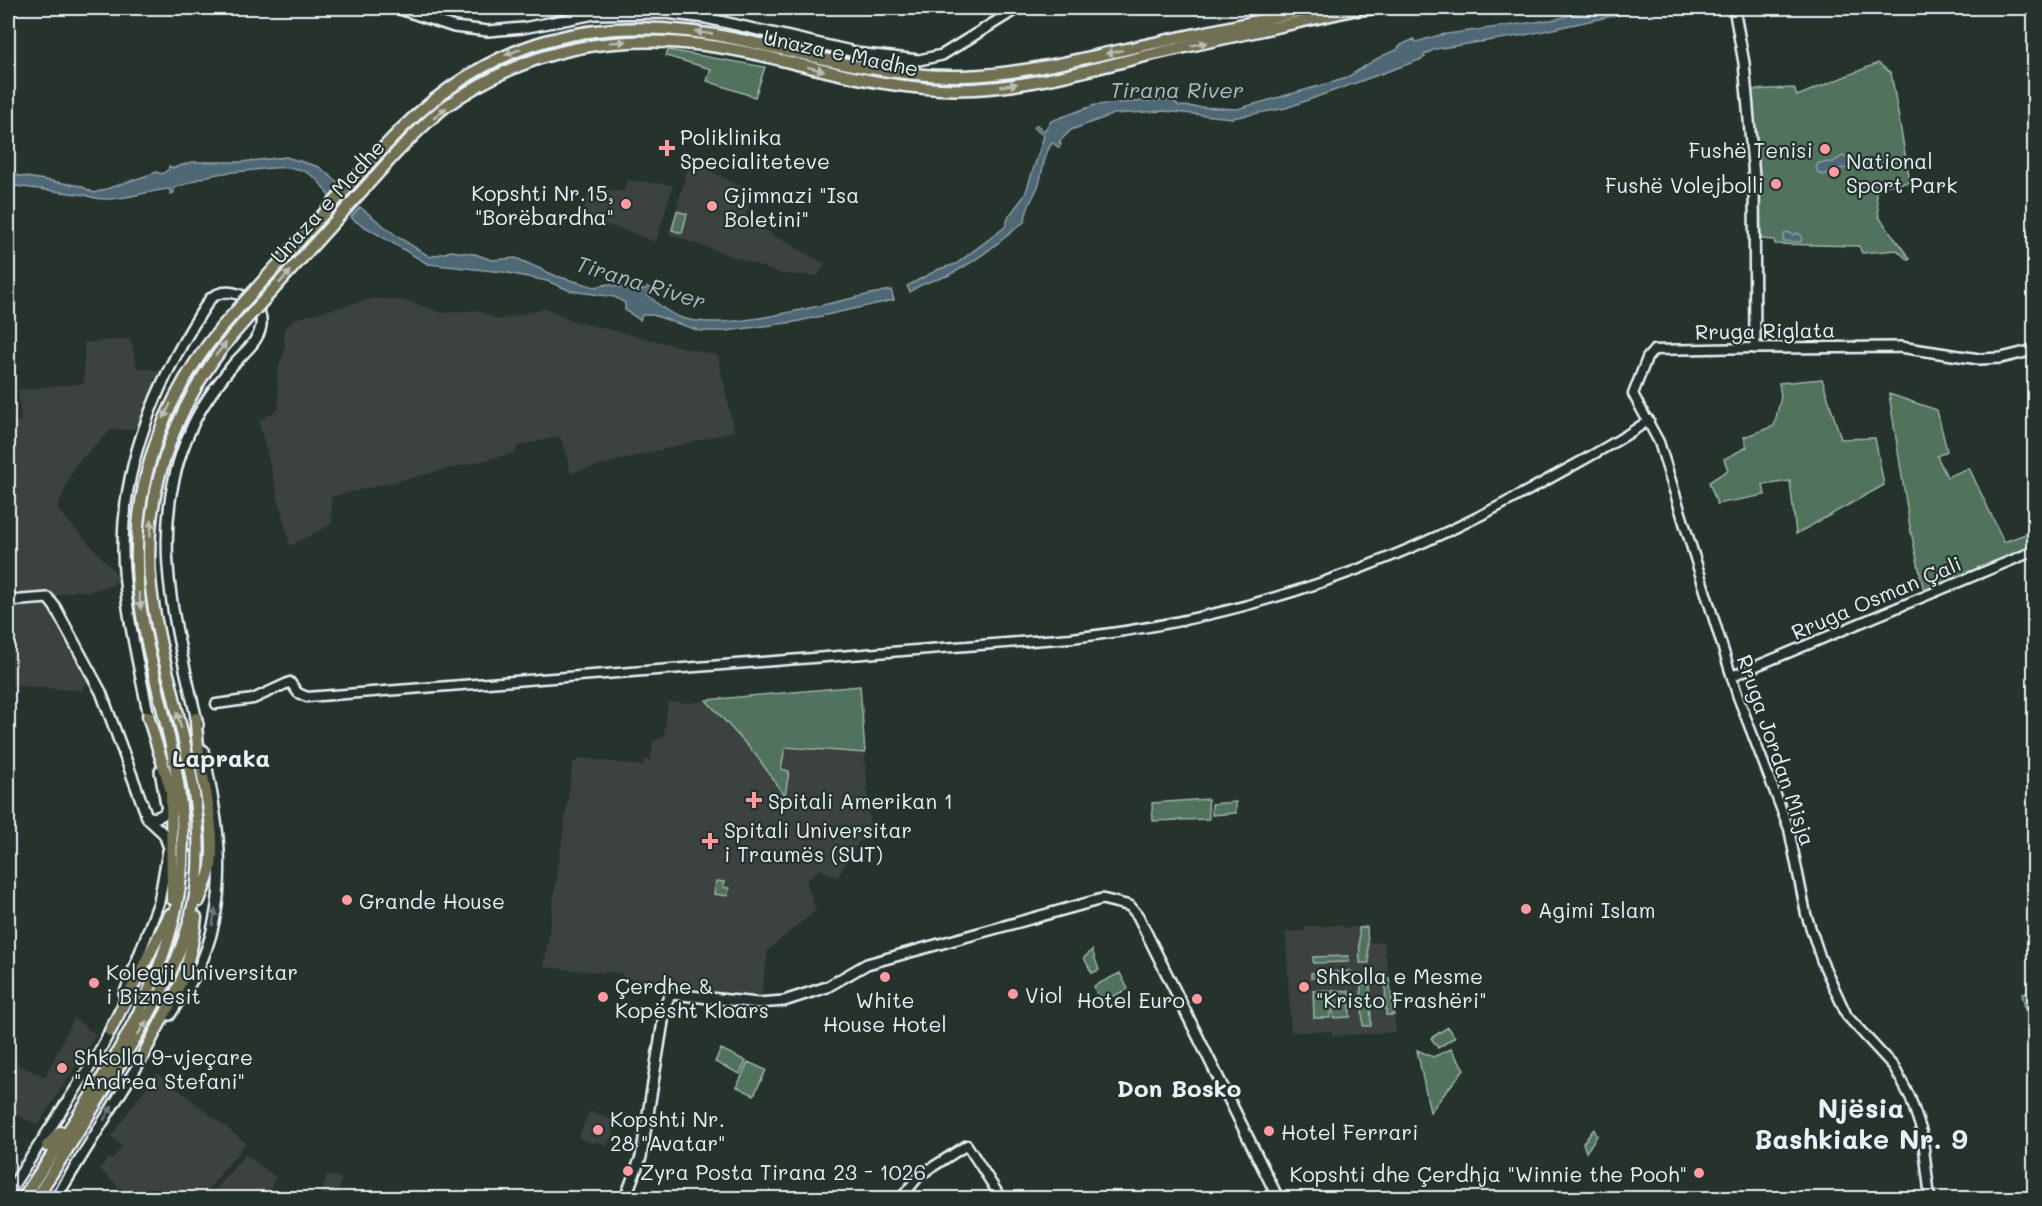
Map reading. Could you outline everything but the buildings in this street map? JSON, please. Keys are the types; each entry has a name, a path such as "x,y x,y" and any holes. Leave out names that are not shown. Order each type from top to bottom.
{"highway":[{"name":"Unaza e Madhe","path":"23,1198 92,1092 141,1008 156,976 173,923 181,878 183,824 177,768 143,621 137,578 137,529 146,473 165,415 199,355 236,311 385,146 440,95 471,72 524,48 595,30 631,27 674,28 742,40 872,69 931,76 967,76 1071,61 1314,8"},
{"name":"Unaza e Madhe","path":"36,1198 91,1114 154,1009 176,963 189,923 196,883 196,805 155,619 150,576 150,536 159,479 175,427 205,370 246,321 397,152 443,109 483,82 540,58 595,44 660,41 706,45 873,83 907,88 975,89 1074,73 1362,8"},
{"path":"1342,12 1376,8"},
{"path":"148,716 171,791 172,899"},
{"path":"196,718 197,746 210,816 211,851 209,873 199,901"},
{"path":"143,1056 184,979 192,952 199,901 203,838 196,805"},
{"path":"141,1008 170,914 183,824"},
{"path":"110,1031 170,914"},
{"path":"176,963 188,944 196,917"},
{"path":"47,1146 92,1092"},
{"path":"68,1161 91,1114"}],"main road":[{"path":"397,8 419,11 454,27 473,30 514,30 596,14 641,11 665,13 706,18 864,54 919,60 942,55 1018,8"},
{"path":"1735,11 1744,63 1754,177 1755,348"},
{"path":"8,1193 104,1043 159,902 168,845 167,807 148,716 125,577 123,522 127,488 142,429 162,383 210,299 229,292 241,295 255,304 260,313 260,331 216,386 190,430 175,469 165,531 167,572 218,819 221,868 213,922 196,972 55,1198"},
{"name":"Rruga Riglata","path":"1755,348 1900,347 1969,358 2001,358 2034,350"},
{"path":"8,601 48,598 56,607 100,692 147,817 164,834 168,845"},
{"path":"147,817 159,817 164,814 167,807"},
{"path":"625,1198 641,1157 668,996 679,993 758,1003 784,1001 827,987 861,967 885,959 1095,899 1130,906 1138,916 1278,1198"},
{"path":"10,1198 32,1163 48,1128"}],"street":[{"name":"Rruga Riglata","path":"1655,433 1633,394 1647,358 1654,350 1755,348"},
{"path":"216,704 253,699 290,682 298,693 307,697 1071,638 1166,625 1292,594 1405,553 1515,499 1649,420"},
{"name":"Rruga Jordan Misja","path":"1655,433 1732,676 1789,830 1806,914 1821,959 1847,1016 1894,1067 1910,1097 1922,1132 1930,1198"},
{"name":"Rruga Osman Çali","path":"1732,676 2034,550"},
{"path":"901,1198 921,1175 967,1145 1001,1198"}],"shaded area":[{"name":"Gjimnazi \"Isa Boletini\"","path":"690,160 752,193 745,219 825,264 818,276 782,274 669,234"},
{"name":"Kopshti Nr.15, \"Borëbardha\"","path":"627,180 673,185 656,242 622,229 582,220 589,189 624,191"},
{"path":"375,298 408,301 442,313 477,310 499,320 546,308 570,320 718,356 734,431 571,473 560,436 518,446 514,453 331,497 332,524 290,546 259,421 279,409 277,374 285,348 284,330 295,319"},
{"path":"130,338 137,367 166,372 142,429 111,430 74,466 57,509 121,578 113,585 86,592 78,590 48,598 92,682 82,686 84,691 8,685 8,423 21,421 18,390 84,383 84,343"},
{"name":"Spitali Universitar i Traumës (SUT)","path":"860,686 871,840 859,841 837,878 820,869 806,881 816,910 768,950 761,997 623,978 623,974 605,971 604,973 544,967 573,763 581,758 643,766 644,760 651,760 653,741 664,737 668,702 688,703"},
{"path":"1343,925 1343,928 1367,927 1368,943 1384,942 1396,1032 1332,1036 1332,1031 1291,1032 1286,932 1305,931 1305,927"},
{"name":"Shkolla 9-vjeçare \"Andrea Stefani\"","path":"74,1018 96,1035 38,1125 8,1111 8,1060 45,1077"},
{"path":"157,1073 246,1143 201,1198 132,1198 99,1169 109,1158 112,1160 122,1146 111,1136"},
{"name":"Kopshti Nr. 28 \"Avatar\"","path":"590,1111 617,1123 607,1146 596,1141 594,1144 578,1137"},
{"path":"245,1154 276,1177 265,1198 209,1198"},
{"path":"327,1175 341,1178 338,1198 321,1197"}],"green space":[{"path":"668,50 765,67 755,97 707,81 711,69 666,56"},
{"name":"National Sport Park","path":"1878,63 1891,73 1910,182 1875,187 1879,217 1910,259 1908,260 1897,250 1862,253 1859,246 1775,244 1774,240 1761,239 1759,157 1751,90 1794,88 1797,96"},
{"path":"677,211 687,214 682,233 672,230"},
{"path":"1822,379 1841,439 1875,438 1884,485 1796,534 1790,481 1763,485 1765,495 1717,504 1709,482 1728,470 1724,459 1747,447 1744,437 1774,426 1781,397 1779,383"},
{"path":"1889,394 1937,410 1947,451 1937,456 1947,477 1969,468 2004,542 2033,531 2034,549 1925,596 1910,527"},
{"path":"860,686 865,753 785,747 781,769 789,771 785,796 756,755 706,700"},
{"path":"1208,799 1209,819 1153,821 1152,803"},
{"path":"1236,802 1236,813 1212,815 1212,804"},
{"path":"716,881 724,882 723,887 729,888 728,896 714,894"},
{"path":"1367,927 1369,963 1360,963 1359,928"},
{"path":"1092,950 1099,970 1092,973 1084,958"},
{"path":"1348,956 1349,962 1313,963 1313,957"},
{"path":"1351,971 1351,977 1311,978 1311,973"},
{"path":"1120,973 1128,989 1101,1002 1094,986"},
{"path":"1385,978 1389,978 1394,1015 1386,1015"},
{"path":"1370,984 1371,1026 1363,1026 1361,985"},
{"path":"1329,990 1330,1018 1314,1018 1313,991"},
{"path":"1332,990 1349,991 1350,1017 1333,1018"},
{"path":"2034,990 2034,1025 2028,1021 2022,994"},
{"path":"1448,1027 1455,1037 1438,1048 1431,1038"},
{"path":"721,1049 746,1061 740,1074 715,1062"},
{"path":"1451,1049 1464,1069 1430,1112 1417,1050 1433,1057"},
{"path":"748,1062 766,1070 754,1095 737,1087"},
{"path":"1594,1129 1597,1136 1586,1152 1583,1143"}],"water":[{"path":"1593,8 1649,8 1525,35 1435,49 1424,55 1422,59 1286,108 1232,118 1164,111 1114,114 1071,130 1059,142 1061,144 1059,148 1053,143 1050,146 1025,221 989,250 960,269 910,292 907,286 939,269 956,264 1005,227 1009,216 1025,195 1044,136 1034,128 1037,125 1044,131 1051,121 1095,105 1170,99 1179,106 1237,109 1344,79 1414,39 1416,42 1440,35 1557,19"},
{"path":"1843,156 1850,160 1848,168 1834,169 1824,175 1818,173 1816,167 1819,163 1833,162"},
{"path":"286,157 319,167 340,184 329,197 315,178 306,172 277,167 208,176 174,188 174,193 170,194 170,189 106,199 8,185 8,174 81,186 94,193 157,172 162,174 169,169 169,166 173,168 192,162 241,162"},
{"path":"360,207 398,237 430,257 451,251 475,254 492,260 516,258 556,276 595,287 608,284 635,291 647,287 651,288 648,295 668,312 682,318 703,322 756,319 891,290 894,300 795,322 726,331 700,331 653,315 642,315 640,320 625,310 625,303 615,297 571,291 547,281 503,272 428,264 355,221 351,217"},
{"path":"1788,232 1802,236 1801,242 1783,241 1784,234"}],"tunnel":[{"path":"8,1174 47,1146"},
{"path":"57,1198 68,1161"}],"place":[{"name":"Poliklinika Specialiteteve","path":"667,148"},
{"name":"Fushë Tenisi","path":"1825,149"},
{"name":"National Sport Park","path":"1834,172"},
{"name":"Fushë Volejbolli","path":"1776,184"},
{"name":"Kopshti Nr.15, \"Borëbardha\"","path":"626,204"},
{"name":"Gjimnazi \"Isa Boletini\"","path":"712,206"},
{"name":"Spitali Amerikan 1","path":"754,800"},
{"name":"Spitali Universitar i Traumës (SUT)","path":"710,841"},
{"name":"Grande House","path":"347,900"},
{"name":"Agimi Islam","path":"1526,909"},
{"name":"White House Hotel","path":"885,977"},
{"name":"Kolegji Universitar i Biznesit","path":"94,983"},
{"name":"Shkolla e Mesme \"Kristo Frashëri\"","path":"1304,987"},
{"name":"Viol","path":"1013,994"},
{"name":"Çerdhe & Kopësht Kloars","path":"603,997"},
{"name":"Hotel Euro","path":"1197,999"},
{"name":"Shkolla 9-vjeçare \"Andrea Stefani\"","path":"62,1068"},
{"name":"Kopshti Nr. 28 \"Avatar\"","path":"598,1130"},
{"name":"Hotel Ferrari","path":"1269,1131"},
{"name":"Zyra Posta Tirana 23 - 1026","path":"628,1171"},
{"name":"Kopshti dhe Çerdhja \"Winnie the Pooh\"","path":"1699,1173"}],"district":[{"name":"Lapraka","path":"221,757"},
{"name":"Don Bosko","path":"1179,1087"},
{"name":"Njësia Bashkiake Nr. 9","path":"1861,1122"}],"water label":[{"name":"Tirana River","path":"1177,89"},
{"name":"Tirana River","path":"641,282"}]}
